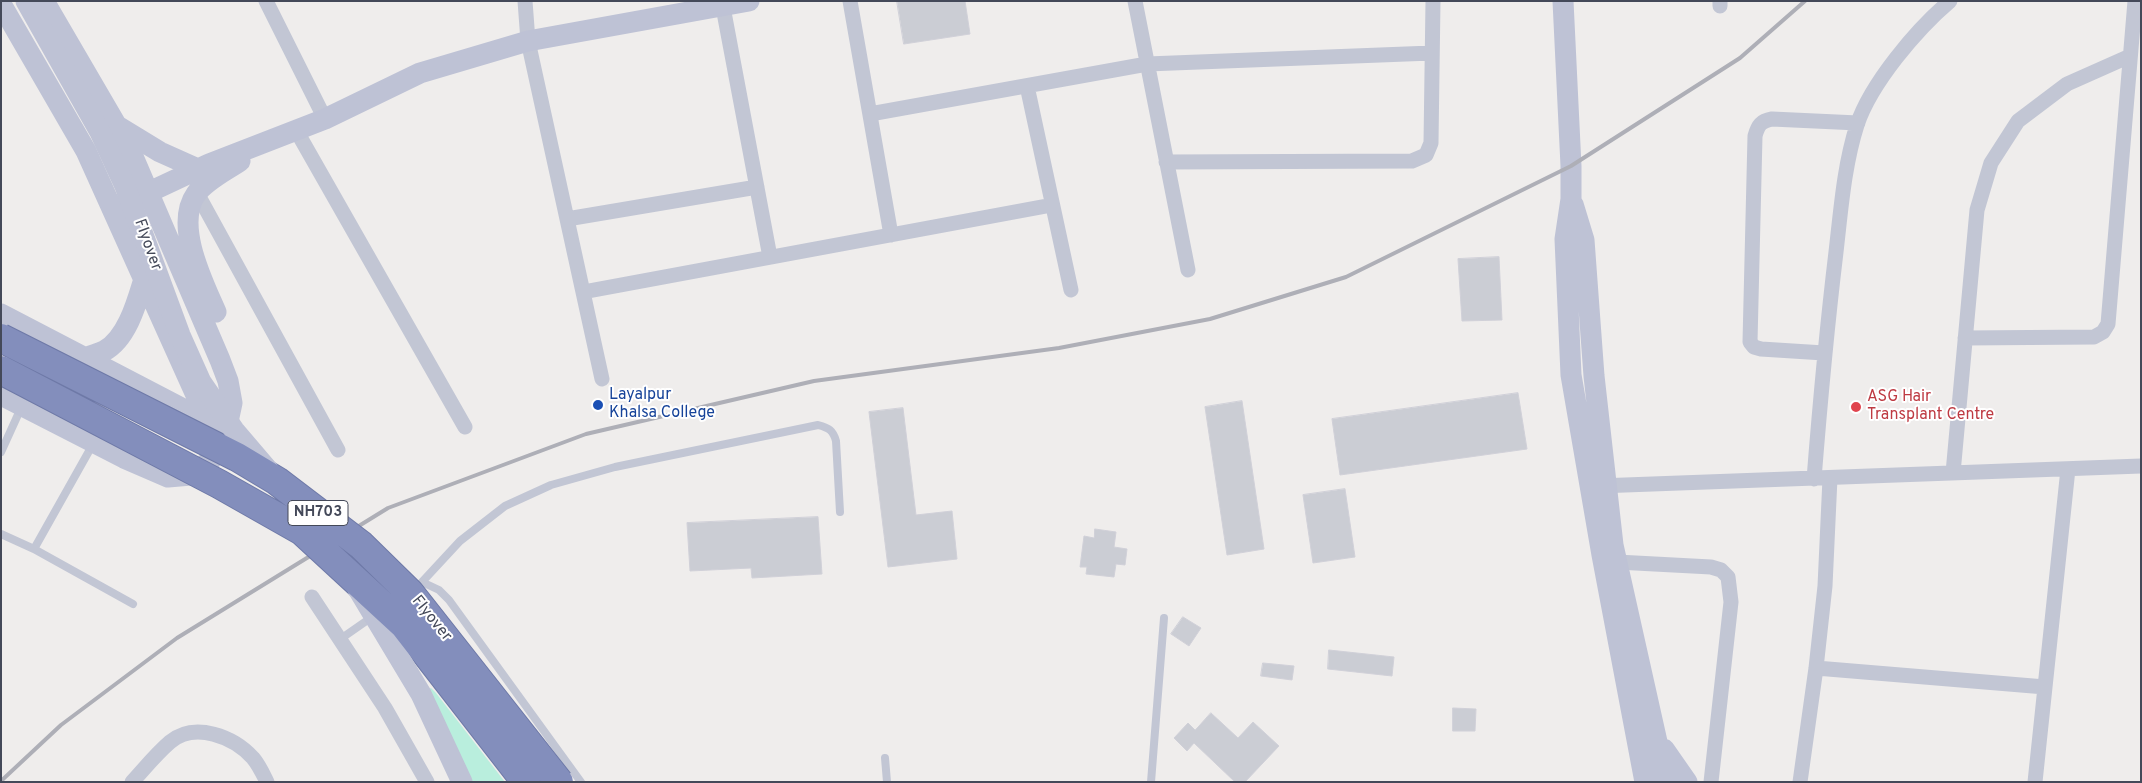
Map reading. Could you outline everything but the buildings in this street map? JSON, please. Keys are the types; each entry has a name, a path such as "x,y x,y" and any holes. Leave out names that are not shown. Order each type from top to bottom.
{"highway":[{"name":"Flyover","path":"1,338 228,453 277,481 361,545 410,593 559,782"},
{"name":"Flyover","path":"1,370 219,484 294,527 404,625 526,782"}],"street":[{"name":"Flyover","path":"26,1 60,60 125,186 180,335 201,382 234,430 277,481"},
{"path":"1,395 94,443 168,477 191,475 211,460 226,431 232,403 220,360 128,145 44,1"},
{"path":"266,1 325,119"},
{"path":"525,1 528,42 602,379"},
{"path":"113,209 198,169 325,119 420,73 528,42 749,1"},
{"path":"850,1 891,235"},
{"path":"1135,1 1188,270"},
{"path":"1166,162 1412,161 1426,155 1431,143 1433,1"},
{"path":"1563,1 1571,199 1584,240 1594,376 1598,486 1645,782"},
{"path":"1814,479 1824,353 1845,173 1858,123 1876,88 1909,42 1950,1"},
{"path":"1965,338 2094,336 2103,332 2108,324 2135,1"},
{"path":"1,4 86,151 195,393 226,431"},
{"path":"723,7 770,257"},
{"path":"870,114 1147,64 1432,54"},
{"path":"1952,473 1977,210 1991,163 2018,121 2066,84 2130,56"},
{"path":"1027,86 1070,290"},
{"path":"1824,353 1761,349 1754,347 1750,342 1755,136 1758,126 1763,121 1772,119 1858,123"},
{"path":"117,125 154,148 198,169"},
{"path":"296,130 465,427"},
{"path":"228,386 233,370 233,356 194,260 188,225 191,208 197,193 214,179 274,139"},
{"path":"567,219 757,187"},
{"path":"197,193 338,450"},
{"path":"583,292 1052,205"},
{"path":"85,358 106,350 130,321 144,279"},
{"path":"1,314 226,431"},
{"path":"1598,486 2141,466"},
{"path":"2035,782 2068,468"},
{"path":"1800,782 1825,586 1830,478"},
{"path":"1598,486 1658,740 1666,782"},
{"path":"1617,562 1711,567 1721,570 1728,577 1731,602 1711,782"},
{"name":"Flyover","path":"352,577 366,605 421,694 462,782"},
{"path":"312,597 385,708 427,782"},
{"path":"1816,668 2045,687"},
{"path":"132,782 171,741 193,732 217,735 237,744 255,760 268,782"},
{"path":"1658,740 1687,782"}],"lane":[{"path":"1,452 22,406"},
{"path":"400,598 422,582 460,541 505,506 551,485 615,467 818,425 828,428 834,433 840,512"},
{"path":"34,549 94,443"},
{"path":"1,534 34,549 132,604"},
{"path":"422,582 439,590 449,600 581,782"},
{"path":"339,640 392,603"},
{"path":"1152,782 1164,618"},
{"path":"885,758 887,782"}],"green space":[{"path":"431,688 505,782 470,782 427,690"}],"railway":[{"path":"1,781 61,725 177,638 388,508 586,434 814,381 1059,348 1210,319 1346,277 1571,166 1740,58 1805,1"}],"place":[{"name":"Layalpur Khalsa College","path":"598,405"},
{"name":"ASG Hair Transplant Centre","path":"1856,407"}]}
